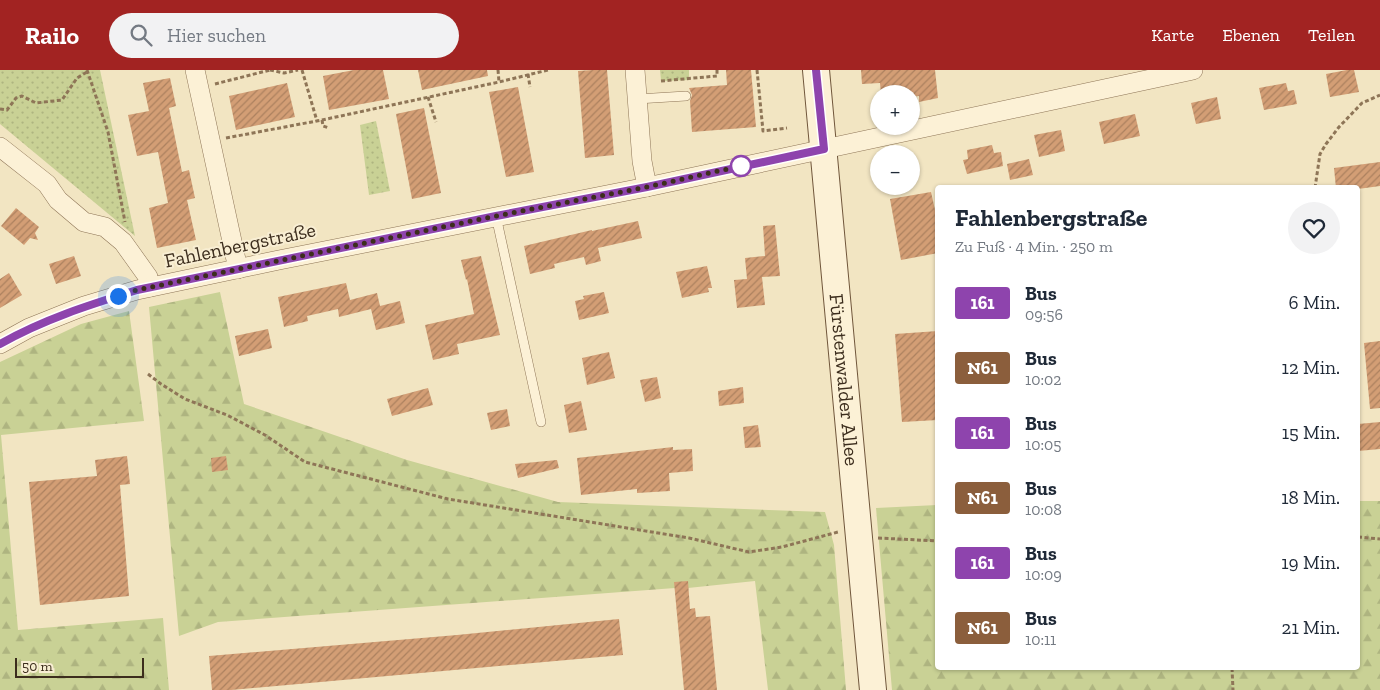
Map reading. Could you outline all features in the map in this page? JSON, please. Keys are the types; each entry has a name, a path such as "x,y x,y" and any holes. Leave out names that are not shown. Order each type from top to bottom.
{"main road":[{"name":"Fürstenwalder Allee","path":"816,70 872,690"}],"street":[{"path":"195,70 238,269"},
{"path":"635,70 642,161 647,187"},
{"name":"Fahlenbergstraße","path":"0,344 29,328 84,306 150,287 647,187 1193,70"},
{"path":"0,147 47,184 58,200 84,222 105,227 122,242 148,277 150,287"}],"lane":[{"path":"637,99 686,96"},
{"path":"496,216 541,422"}],"path":[{"path":"199,89 270,70 284,73 298,70"},
{"path":"302,70 317,121"},
{"path":"498,70 499,82"},
{"path":"210,142 428,98 548,70"},
{"path":"661,81 717,76 717,70"},
{"path":"757,70 762,131 787,128"},
{"path":"0,109 7,110 16,98 22,96 36,103 62,100 77,78 87,71 108,132 125,219 126,237 122,242"},
{"path":"528,74 530,87"},
{"path":"1315,185 1320,154 1326,144 1362,103 1380,95"},
{"path":"428,98 436,122"},
{"path":"322,120 324,126 329,128"},
{"path":"148,374 185,399 227,415 265,435 305,462 448,499 689,538 749,552 782,547 838,532 859,538 935,540"},
{"path":"1360,537 1380,539"},
{"path":"1232,670 1233,690"}],"green space":[{"path":"0,70 100,70 135,236 0,124"},
{"path":"660,70 689,70 689,80 661,81"},
{"path":"376,121 390,191 369,195 360,125"},
{"path":"220,292 244,404 407,460 558,502 825,512 834,545 846,690 768,690 755,581 688,588 218,622 179,636 149,307"},
{"path":"129,311 144,421 1,435 18,630 163,618 169,690 0,690 0,362 81,324"},
{"path":"1360,501 1380,501 1380,690 892,690 876,508 935,505 935,670 1360,670"}],"building":[{"path":"354,70 383,70 389,99 329,110 323,76"},
{"path":"418,70 487,70 488,76 422,90"},
{"path":"607,70 614,155 585,158 578,71"},
{"path":"726,70 751,70 756,127 692,132 690,101 692,95 689,88 727,85"},
{"path":"861,70 935,70 938,98 920,102 920,85 862,84"},
{"path":"1354,70 1359,92 1330,97 1326,74"},
{"path":"170,78 176,106 169,108 182,172 189,170 195,198 187,200 196,240 157,248 149,208 168,203 158,152 137,156 128,115 149,111 143,83"},
{"path":"287,83 295,117 236,130 229,96"},
{"path":"1286,83 1288,91 1294,90 1297,104 1264,110 1259,88"},
{"path":"518,87 534,172 506,177 489,92"},
{"path":"1217,97 1221,119 1196,124 1191,103"},
{"path":"424,108 441,193 412,199 396,114"},
{"path":"1135,114 1140,136 1104,144 1099,122"},
{"path":"1061,130 1065,151 1039,157 1034,135"},
{"path":"992,145 994,153 1001,152 1003,166 967,174 963,160 968,159 967,150"},
{"path":"1029,159 1033,175 1010,180 1007,164"},
{"path":"1380,162 1380,186 1360,189 1360,185 1336,185 1334,168"},
{"path":"931,192 935,210 935,254 901,260 890,199"},
{"path":"16,208 39,227 35,233 38,240 30,238 24,245 1,226"},
{"path":"638,221 642,238 598,248 601,261 586,265 584,257 554,264 555,268 530,274 524,246"},
{"path":"775,225 780,276 762,277 765,305 737,308 734,280 747,279 745,258 765,256 763,226"},
{"path":"74,256 81,276 56,284 49,264"},
{"path":"481,256 500,335 457,344 459,354 433,360 425,325 474,314 461,260"},
{"path":"707,266 712,288 708,288 709,292 682,298 676,272"},
{"path":"9,273 22,295 0,308 0,279"},
{"path":"346,283 350,300 377,293 380,306 400,301 405,323 376,330 371,309 339,317 338,309 307,316 308,321 284,327 278,297"},
{"path":"604,292 609,313 579,320 575,301 584,299 583,296"},
{"path":"268,329 272,348 239,356 235,336"},
{"path":"935,331 935,420 902,422 895,334"},
{"path":"1380,341 1380,408 1370,409 1364,343"},
{"path":"609,352 615,378 587,385 582,358"},
{"path":"657,377 661,398 645,402 640,380"},
{"path":"743,387 744,403 719,406 718,391"},
{"path":"428,388 433,405 392,416 387,399"},
{"path":"581,401 587,430 569,433 564,405"},
{"path":"507,409 510,426 491,430 487,413"},
{"path":"1380,422 1380,449 1360,451 1360,424"},
{"path":"758,425 761,447 745,448 743,427"},
{"path":"673,447 673,450 692,449 693,471 669,473 670,491 637,493 637,489 581,495 577,458"},
{"path":"127,456 130,484 120,485 129,596 40,605 29,482 97,476 95,460"},
{"path":"226,456 228,470 212,472 211,458"},
{"path":"557,460 559,468 518,478 515,464"},
{"path":"688,581 690,609 695,608 696,617 710,616 717,690 684,690 674,582"},
{"path":"619,619 623,655 231,690 212,690 209,656"}],"bus line":[{"name":"161","path":"0,344 29,328 84,306 137,290 647,187 824,149 816,70"}],"route":[{"path":"118,296 181,280 647,187 741,166"}]}
